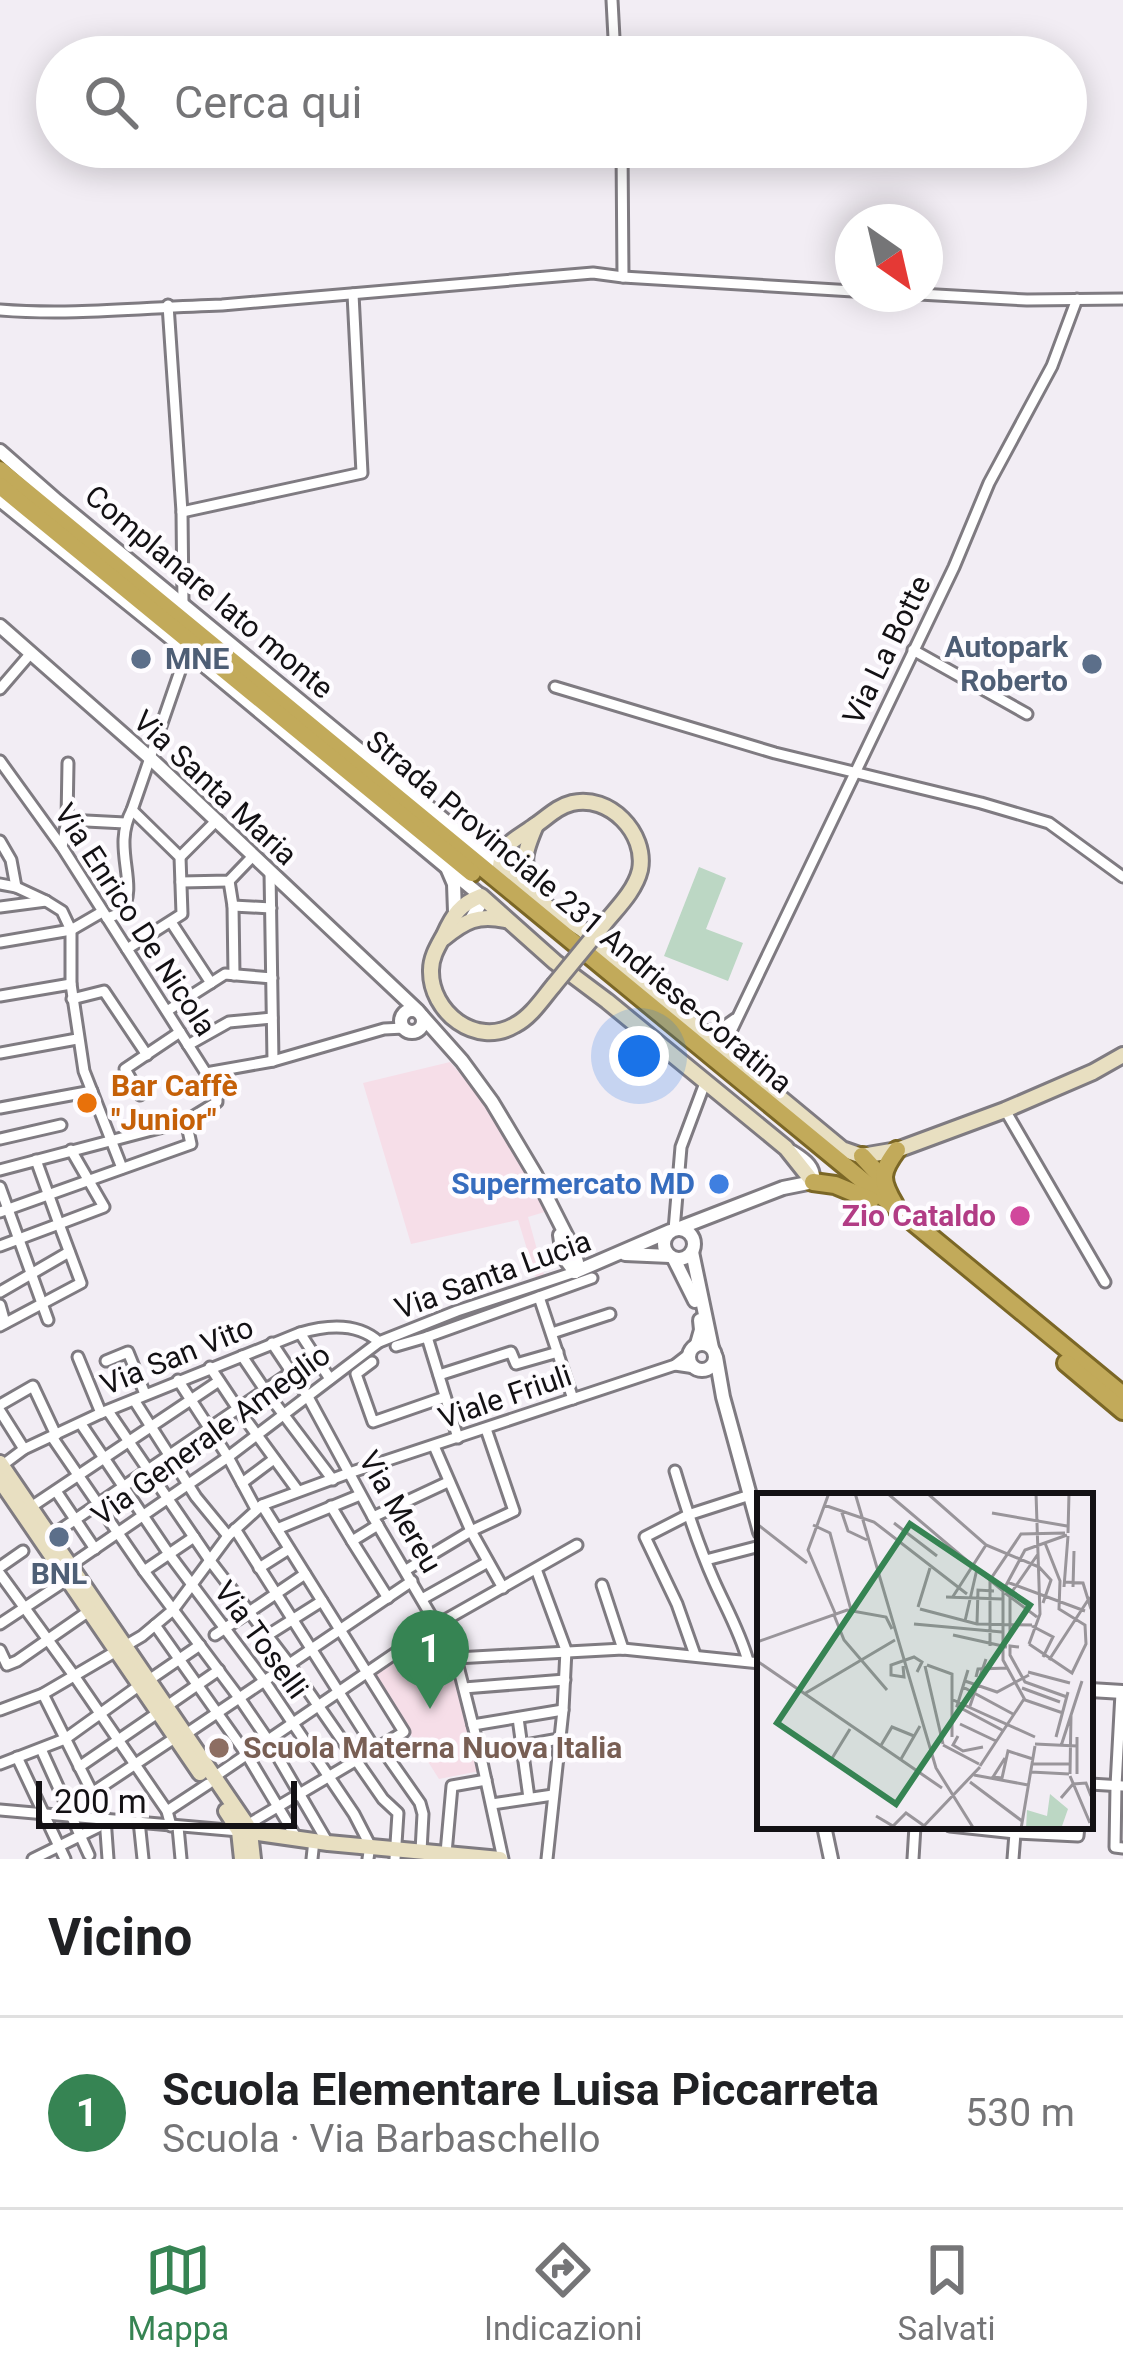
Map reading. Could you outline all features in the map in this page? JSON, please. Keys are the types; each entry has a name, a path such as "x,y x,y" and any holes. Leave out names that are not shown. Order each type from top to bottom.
{"highway":[{"name":"Strada Provinciale 231 Andriese-Coratina","path":"0,470 1123,1396"},
{"name":"Strada Provinciale 231 Andriese-Coratina","path":"0,486 1123,1411"},
{"path":"883,1179 898,1150"},
{"path":"862,1156 883,1179 898,1211"},
{"path":"813,1182 835,1185 871,1200"}],"main road":[{"path":"500,866 508,842 560,807 583,801 606,807 629,827 641,855 627,896 604,924 554,985 523,1020 512,1028 474,1030 453,1020 437,999 433,957 455,912 481,896 512,922 572,976 786,1148 813,1182"},
{"path":"536,825 523,856 536,896"},
{"name":"Complanare lato monte","path":"500,866 583,930 842,1150 862,1156"},
{"path":"440,941 472,918 512,922"},
{"path":"862,1156 898,1150 1004,1110 1123,1055"},
{"path":"0,1469 51,1536 90,1611 122,1650"},
{"path":"0,1469 246,1829 253,1859"},
{"path":"246,1829 369,1852 501,1859"},
{"path":"242,1859 246,1829"}],"street":[{"path":"612,0 614,36"},
{"path":"622,168 623,277"},
{"path":"0,310 38,313 222,305 593,273 835,290"},
{"path":"182,512 362,473 352,294"},
{"path":"943,295 1123,299"},
{"name":"Via La Botte","path":"722,1050 954,567 989,483 1052,367 1077,299"},
{"path":"168,305 182,512 183,604"},
{"name":"Complanare lato monte","path":"0,451 500,866"},
{"path":"0,500 481,896 472,918"},
{"name":"Via Santa Maria","path":"0,626 217,820 393,991 410,1020 462,1061 515,1137 560,1228 568,1265 575,1272"},
{"path":"913,650 1027,714"},
{"path":"0,942 71,930 121,913 129,898 121,845 125,823 187,651"},
{"path":"0,688 31,653"},
{"path":"555,687 775,753 1048,823 1123,877"},
{"name":"Via Enrico De Nicola","path":"0,761 62,847 206,1073 273,1061 410,1020"},
{"path":"62,847 68,763"},
{"path":"127,949 182,914 179,857 132,810"},
{"path":"67,820 125,823"},
{"path":"179,857 217,820"},
{"path":"0,841 11,860 16,887"},
{"path":"472,843 508,842"},
{"path":"181,882 229,881 253,856"},
{"path":"500,866 523,856"},
{"path":"447,869 454,884 455,912"},
{"path":"270,872 273,1061"},
{"path":"229,881 234,975"},
{"path":"0,884 16,887 62,911 71,930 72,999 83,1071 122,1168"},
{"path":"0,908 46,901"},
{"path":"233,906 271,908"},
{"path":"171,922 211,983"},
{"path":"167,1011 225,974 272,977"},
{"path":"0,996 71,984"},
{"path":"72,999 104,991 147,1055"},
{"path":"188,1045 229,1022 272,1018"},
{"path":"702,1033 735,1019"},
{"path":"140,1095 125,1070 180,1033"},
{"path":"0,1053 77,1039"},
{"path":"0,1169 186,1120 217,1102 216,1072"},
{"path":"706,1083 681,1148 674,1230 664,1244 692,1291 701,1330 697,1359 723,1397"},
{"path":"0,1108 92,1091"},
{"path":"1004,1110 1105,1282"},
{"path":"4,1211 191,1144 186,1120"},
{"path":"0,1139 61,1126"},
{"path":"786,1148 810,1166 813,1182"},
{"path":"0,1246 104,1207 71,1150"},
{"path":"0,1305 3,1325 81,1283 36,1160"},
{"path":"783,1188 799,1166"},
{"name":"Via Santa Lucia","path":"379,1342 575,1272 722,1210 813,1182"},
{"path":"0,1187 4,1211 20,1239 48,1320"},
{"path":"672,1258 685,1258 722,1210"},
{"path":"674,1230 691,1234 723,1397 757,1522"},
{"path":"545,1283 568,1251 598,1263"},
{"path":"0,1292 69,1252"},
{"name":"Via Santa Lucia","path":"623,1253 672,1258"},
{"path":"396,1346 592,1278"},
{"path":"539,1297 573,1399"},
{"path":"552,1334 610,1314"},
{"path":"19,1316 26,1330"},
{"name":"Via San Vito","path":"0,1469 24,1449 104,1412 301,1333 328,1325 365,1332 379,1342"},
{"path":"301,1333 330,1379"},
{"path":"427,1337 458,1438"},
{"name":"Via Generale Ameglio","path":"0,1624 94,1549 227,1457 379,1342"},
{"name":"Via Mereu","path":"272,1343 308,1397 456,1658 501,1859"},
{"path":"697,1359 705,1344 714,1352"},
{"path":"106,1361 128,1352 152,1427 188,1484 260,1568 338,1692 420,1804 418,1854"},
{"path":"439,1375 512,1352 516,1364 558,1352"},
{"path":"697,1359 713,1364 714,1352"},
{"path":"242,1355 333,1480"},
{"path":"51,1536 315,1356"},
{"path":"78,1357 104,1412 383,1799 398,1813 418,1854"},
{"name":"Viale Friuli","path":"259,1507 697,1359"},
{"path":"372,1362 356,1375 373,1422 445,1397"},
{"path":"210,1367 298,1491"},
{"path":"0,1810 246,1829 404,1732 178,1380"},
{"path":"31,1508 219,1381"},
{"path":"24,1449 0,1408 33,1386 54,1436 79,1476 240,1699 301,1794 331,1846 312,1859"},
{"name":"Via Toselli","path":"81,1424 220,1632 265,1682 355,1814 369,1852"},
{"path":"92,1793 388,1598 409,1576 471,1531 514,1510 486,1429"},
{"path":"434,1446 471,1531 503,1588"},
{"path":"242,1483 274,1459"},
{"path":"675,1471 706,1560 756,1660"},
{"path":"352,1541 375,1521 448,1481"},
{"path":"56,1491 94,1549"},
{"path":"277,1528 361,1495"},
{"path":"695,1654 645,1538 688,1515 749,1495"},
{"path":"331,1506 388,1598"},
{"path":"0,1710 75,1677 155,1625 173,1610 231,1532 259,1507"},
{"path":"144,1571 194,1537"},
{"path":"167,1811 438,1624 577,1545"},
{"path":"706,1560 757,1547"},
{"path":"260,1568 289,1549"},
{"path":"23,1551 0,1570 167,1811 181,1859"},
{"path":"422,1599 488,1562"},
{"path":"536,1569 566,1651 547,1859"},
{"path":"220,1632 305,1574"},
{"path":"602,1585 623,1649"},
{"path":"268,1635 322,1601"},
{"path":"0,1650 7,1664 17,1661 90,1611"},
{"path":"155,1625 247,1755 296,1837"},
{"path":"0,1764 65,1739 200,1645"},
{"path":"456,1658 623,1649 756,1660"},
{"path":"80,1767 219,1670"},
{"path":"464,1688 565,1681"},
{"path":"1122,1693 1115,1847 1123,1848"},
{"path":"43,1694 105,1818 108,1859"},
{"path":"473,1726 563,1710"},
{"path":"518,1718 529,1798"},
{"path":"480,1753 560,1739"},
{"path":"41,1749 86,1857 106,1845"},
{"path":"17,1757 65,1859"},
{"path":"418,1854 452,1786 486,1780"},
{"path":"492,1804 553,1795"},
{"path":"398,1813 423,1814"},
{"path":"33,1859 98,1827 105,1818"},
{"path":"139,1821 143,1859"},
{"path":"825,1829 831,1859"},
{"path":"913,1859 915,1829"},
{"path":"978,1829 1078,1836 1079,1829"},
{"path":"1012,1859 1015,1833"}],"shaded area":[{"path":"450,1062 507,1135 548,1211 528,1217 544,1275 536,1278 518,1220 411,1244 363,1083"},
{"path":"435,1631 455,1663 480,1771 439,1779 372,1673"}],"green space":[{"path":"699,867 726,878 706,929 743,943 728,981 664,956"}],"place":[{"name":"MNE","path":"141,659"},
{"name":"Autopark Roberto","path":"1092,664"},
{"name":"Bar Caffè \"Junior\"","path":"87,1103"},
{"name":"Supermercato MD","path":"719,1184"},
{"name":"Zio Cataldo","path":"1020,1216"},
{"name":"BNL","path":"59,1537"},
{"name":"Scuola Elementare Luisa Piccarreta","path":"430,1709"},
{"name":"Scuola Materna Nuova Italia","path":"219,1748"}]}
